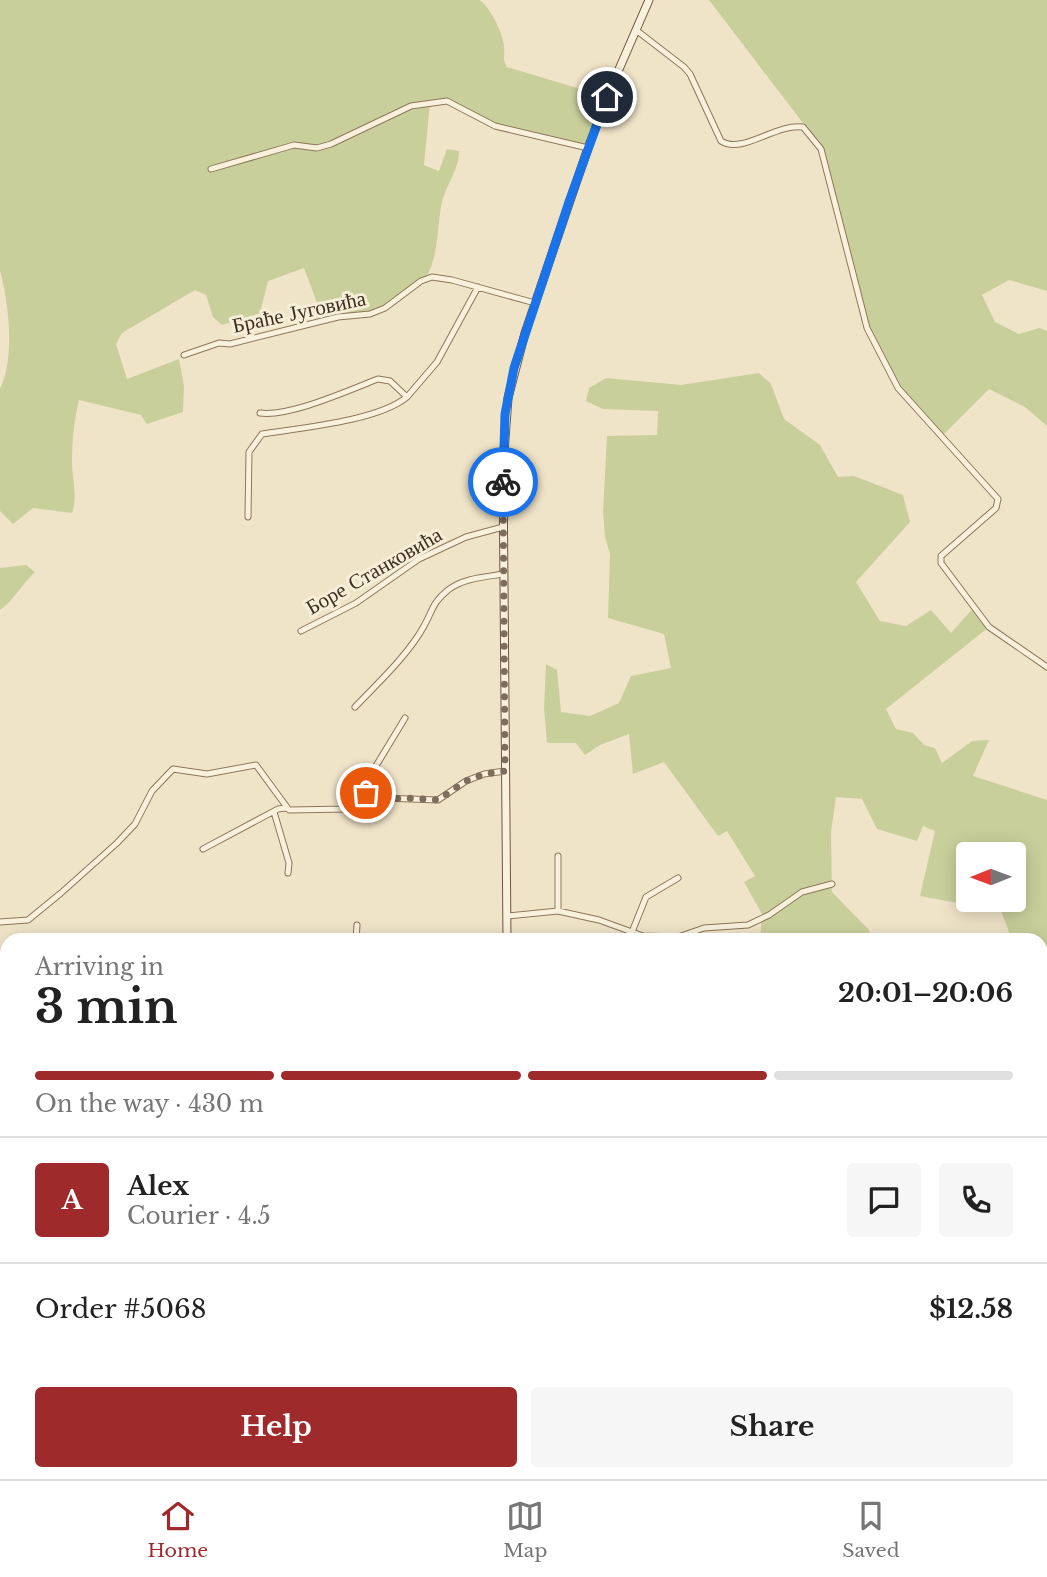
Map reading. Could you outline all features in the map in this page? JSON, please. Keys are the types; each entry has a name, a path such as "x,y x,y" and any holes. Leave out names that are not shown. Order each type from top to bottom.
{"main road":[{"path":"507,933 503,574 506,406 514,368 588,148 649,0"}],"street":[{"path":"636,30 690,74 710,119 725,144 742,144 793,126 803,127 821,149 867,328 898,388 998,499 996,508 942,556 941,563 989,627 1047,667"},
{"path":"211,169 294,145 317,148 331,145 411,106 437,101 447,101 495,126 588,148"},
{"name":"Браће Југовића","path":"184,355 219,343 230,344 338,317 370,314 386,308 421,281 432,277 535,303"},
{"path":"248,517 249,452 262,434 362,416 400,402 437,362 478,288"},
{"path":"260,413 293,409 378,379 390,381 407,397"},
{"name":"Боре Станковића","path":"301,631 356,603 419,559 466,537 503,527"},
{"path":"355,708 393,666 425,625 431,607 449,589 465,580 503,574"},
{"path":"367,800 365,785 405,718"},
{"path":"0,922 28,920 61,893 135,824 152,791 173,769 207,774 257,765 286,808"},
{"path":"203,849 286,808 347,809 367,800 438,800 466,781 484,774 505,771"},
{"path":"274,812 289,863 288,873"},
{"path":"558,856 558,911"},
{"path":"507,916 558,911 599,920 632,932 646,897 678,878"},
{"path":"690,933 704,928 748,925 769,915 802,892 832,884"},
{"path":"357,933 358,925"}],"green space":[{"path":"0,0 479,0 491,13 498,27 507,67 607,97 588,148 495,126 447,101 430,103 424,165 439,171 447,149 459,151 457,164 442,202 434,258 425,278 375,310 345,316 320,311 304,268 268,281 260,313 222,325 213,317 206,295 195,290 122,333 116,344 127,379 179,359 184,386 183,412 147,424 141,415 79,400 72,446 75,494 72,513 33,508 13,524 0,511 0,389 8,363 9,331 0,271"},
{"path":"709,0 1047,0 1047,291 1009,280 982,295 995,322 1019,334 1039,328 1047,331 1047,426 1025,407 989,389 942,436 898,388 869,332 821,148"},
{"path":"759,373 771,384 784,419 820,445 838,477 854,476 903,495 910,522 856,582 880,621 906,626 931,610 951,633 974,607 989,627 886,709 896,729 913,733 924,745 935,748 942,763 972,741 989,740 973,776 1047,800 1047,933 1009,933 1001,912 1026,912 1026,842 956,842 956,903 920,896 935,831 923,826 917,841 877,829 862,799 836,797 831,832 832,892 870,933 761,933 762,914 744,882 755,876 727,831 718,836 664,762 633,774 629,734 600,745 585,755 576,743 547,743 544,708 546,664 557,670 561,712 590,716 619,703 631,676 671,668 664,634 608,618 610,554 605,537 603,512 607,436 657,435 658,411 603,409 586,401 589,388 606,378 681,385"},
{"path":"26,565 35,572 0,610 0,568"}],"way so far":[{"path":"366,793 367,800 438,800 466,781 484,774 505,771 503,482"}],"route":[{"path":"503,482 505,414 514,368 607,97"}]}
